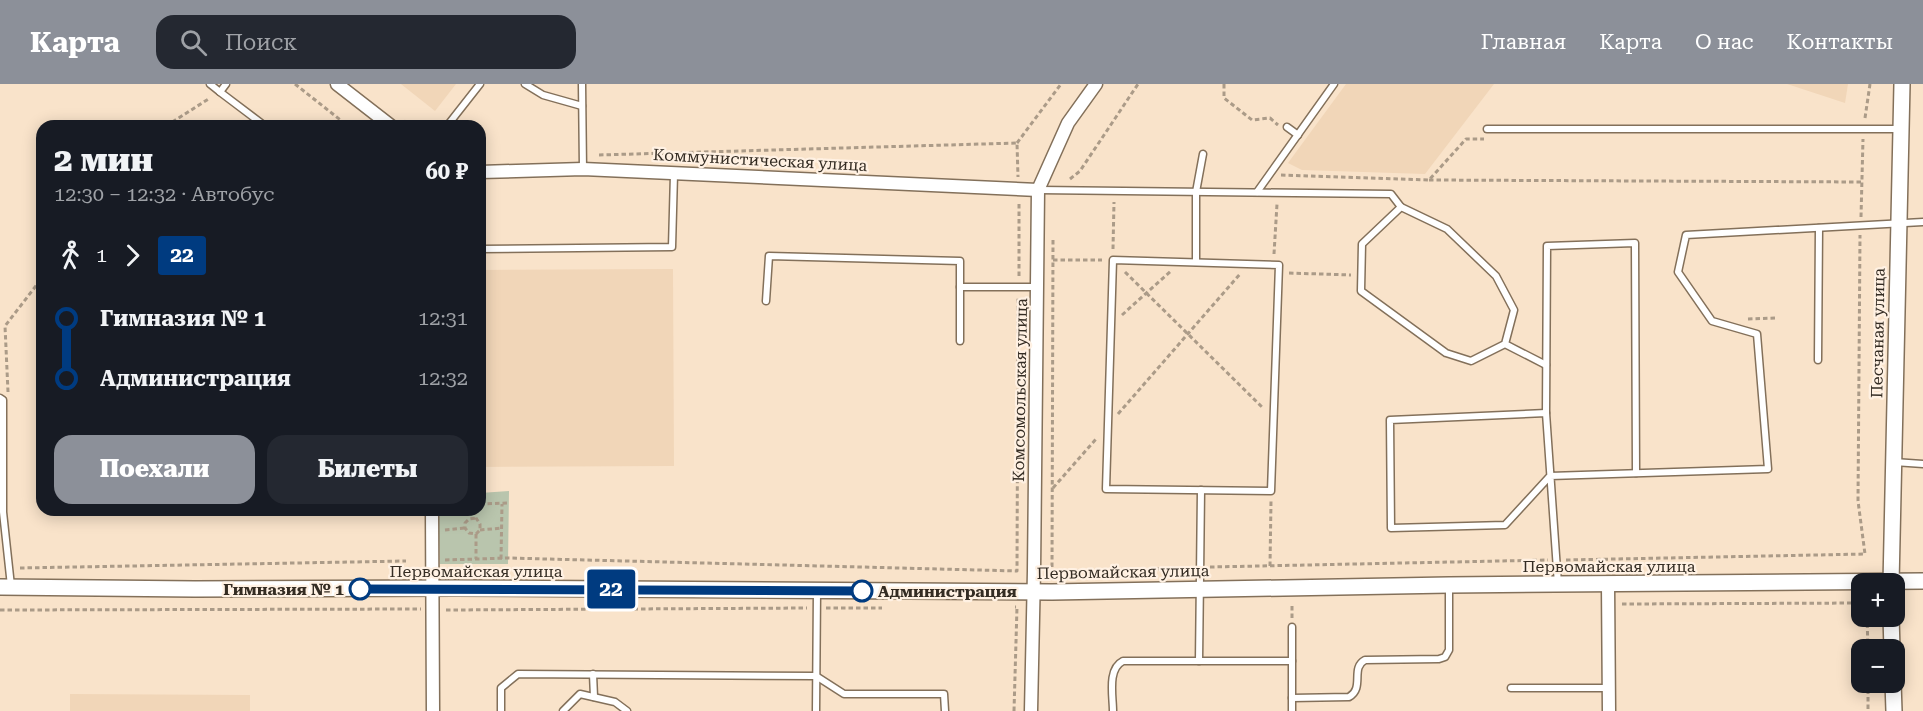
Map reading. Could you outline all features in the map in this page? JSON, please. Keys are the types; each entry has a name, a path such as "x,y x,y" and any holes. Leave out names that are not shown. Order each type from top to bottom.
{"street":[{"path":"337,84 383,120"},
{"name":"Комсомольская улица","path":"1031,711 1038,190 1068,123 1096,84"},
{"name":"Песчаная улица","path":"1891,573 1902,84"},
{"name":"Коммунистическая улица","path":"486,172 583,169 1038,190"},
{"path":"432,516 433,711"},
{"name":"Первомайская улица","path":"1905,582 1923,581"},
{"name":"Первомайская улица","path":"5,587 1034,592 1449,585 1851,582"},
{"path":"1608,584 1609,711"},
{"path":"1893,693 1894,711"}],"lane":[{"path":"210,84 258,120"},
{"path":"220,92 226,84"},
{"path":"451,120 478,84"},
{"path":"525,84 543,95 582,106"},
{"path":"582,84 583,169"},
{"path":"1257,192 1334,84"},
{"path":"1287,127 1297,137"},
{"path":"1487,129 1901,129"},
{"path":"1196,262 1196,192 1203,154"},
{"path":"486,249 672,248 674,173"},
{"path":"1038,190 1391,194 1401,207 1447,229 1496,276 1514,310 1505,344 1471,362 1446,354 1361,291 1362,244 1401,207"},
{"path":"1546,413 1390,420 1390,528 1505,525 1550,476 1768,469 1757,334 1713,321 1678,272 1686,235 1923,222"},
{"path":"1818,360 1819,228"},
{"path":"1558,584 1546,413 1546,246 1635,243 1636,473"},
{"path":"766,301 769,256 960,261 960,341"},
{"path":"1113,260 1181,262 1279,265 1271,491 1106,489 1113,260"},
{"path":"960,287 1037,287"},
{"path":"1505,344 1546,365"},
{"path":"0,398 3,400 2,512 9,568 5,587"},
{"path":"1893,462 1923,464"},
{"path":"1199,661 1201,490"},
{"path":"1292,698 1349,697 1357,688 1357,668 1365,660 1445,657 1449,650 1449,585"},
{"path":"816,711 817,590"},
{"path":"1292,627 1292,711"},
{"path":"1113,711 1113,672 1117,664 1123,661 1292,661"},
{"path":"501,711 501,688 518,674 816,676 844,694 944,694 945,711"},
{"path":"593,675 594,697"},
{"path":"1511,688 1608,688"},
{"path":"563,711 580,694 615,702 627,711"}],"path":[{"path":"295,84 340,120"},
{"path":"445,560 501,559 1017,571 1019,189 1017,143 1060,86 1054,84"},
{"path":"1053,190 1080,171 1138,84"},
{"path":"1224,84 1224,98 1242,113 1252,120 1270,118 1297,137"},
{"path":"1053,239 1052,571 1865,554 1858,501 1860,226 1863,140 1870,84"},
{"path":"176,120 220,92"},
{"path":"1429,180 1466,139 1489,139"},
{"path":"1852,140 1863,140"},
{"path":"582,155 1017,143"},
{"path":"1269,175 1429,180 1862,182"},
{"path":"1273,265 1278,192 1304,176"},
{"path":"1113,260 1114,191"},
{"path":"1053,260 1113,260 1274,419"},
{"path":"1111,325 1181,262"},
{"path":"1052,490 1250,264"},
{"path":"1279,273 1362,275"},
{"path":"1270,566 1271,491"},
{"path":"486,504 509,503"},
{"path":"501,559 502,504"},
{"path":"476,534 469,533 465,528 465,523 469,519 476,518 480,524 480,530"},
{"path":"444,530 465,528"},
{"path":"476,559 476,534 480,530 502,528"},
{"path":"9,568 406,561"},
{"path":"1608,604 1851,603"},
{"path":"1292,606 1292,612"},
{"path":"1005,607 1017,607 1014,711"},
{"path":"446,609 888,608"},
{"path":"0,610 422,609"},
{"path":"1868,693 1868,711"}],"shaded area":[{"path":"401,84 456,84 435,111"},
{"path":"1346,84 1494,84 1425,174 1302,170 1288,163"},
{"path":"1787,84 1848,84 1845,103"},
{"path":"673,269 674,466 486,467 486,270"},
{"path":"70,694 250,695 250,711 70,711"}],"green space":[{"path":"509,491 508,564 440,564 438,516 486,516 486,493"}],"bus line":[{"name":"22","path":"360,589 862,591"}],"place":[{"name":"Гимназия № 1","path":"360,589"},
{"name":"Администрация","path":"862,591"}]}
